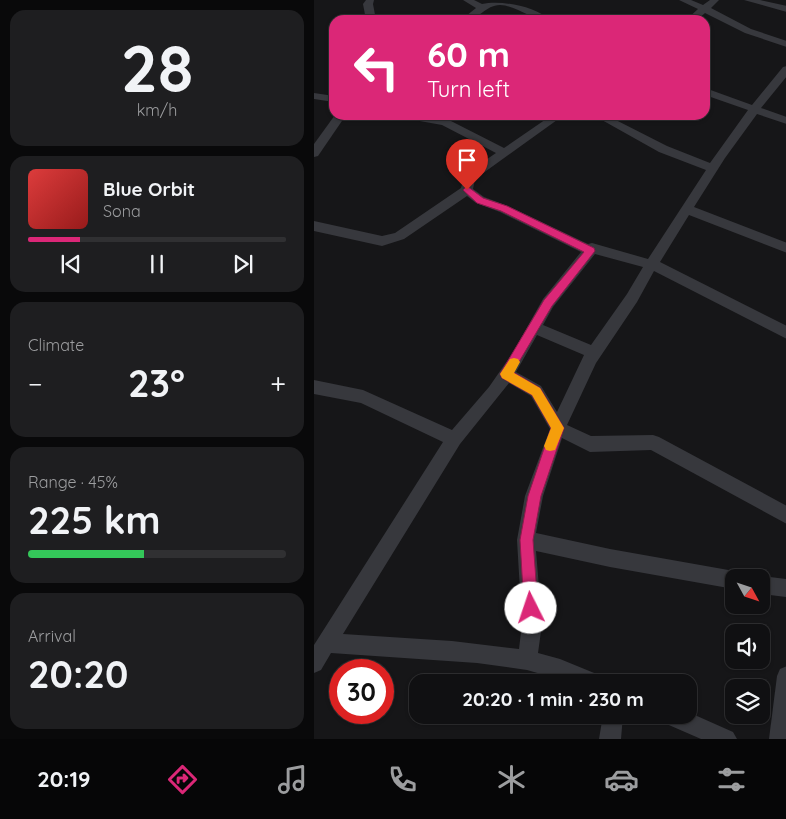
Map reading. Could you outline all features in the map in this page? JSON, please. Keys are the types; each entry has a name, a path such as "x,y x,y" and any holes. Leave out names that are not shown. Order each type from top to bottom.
{"street":[{"path":"370,0 368,4 370,15"},
{"path":"467,0 484,9"},
{"path":"517,6 526,0"},
{"path":"683,0 748,31 786,44"},
{"path":"697,15 716,0"},
{"path":"748,0 786,8"},
{"path":"474,15 492,3 501,2 517,6 535,15"},
{"path":"527,660 532,624 526,540 534,496 558,428 594,353 632,298 650,265 713,168 786,68"},
{"path":"710,93 786,121"},
{"path":"314,96 329,98"},
{"path":"314,153 337,120"},
{"path":"446,120 503,152"},
{"path":"467,190 468,177 551,120"},
{"path":"608,120 663,149 713,168"},
{"path":"314,226 382,241 399,236 467,190"},
{"path":"467,190 480,200 504,209 590,251"},
{"path":"687,209 786,248"},
{"path":"314,663 454,439 494,392 548,303 592,248 659,267 786,333"},
{"path":"534,328 594,353"},
{"path":"506,374 536,391 558,428 590,444 654,442 786,516"},
{"path":"314,387 363,397 454,439"},
{"path":"526,540 610,558 725,578"},
{"path":"770,586 786,589"},
{"path":"326,643 429,647 478,652 527,660 572,674"},
{"path":"780,739 786,676"},
{"path":"610,739 612,724"},
{"path":"690,724 726,739"}],"slow traffic":[{"path":"514,362 506,374 536,391 558,428 550,446"}],"route":[{"path":"467,190 480,200 504,209 590,251 548,303 518,358 506,374 536,391 558,428 534,496 526,540 531,608"}]}
